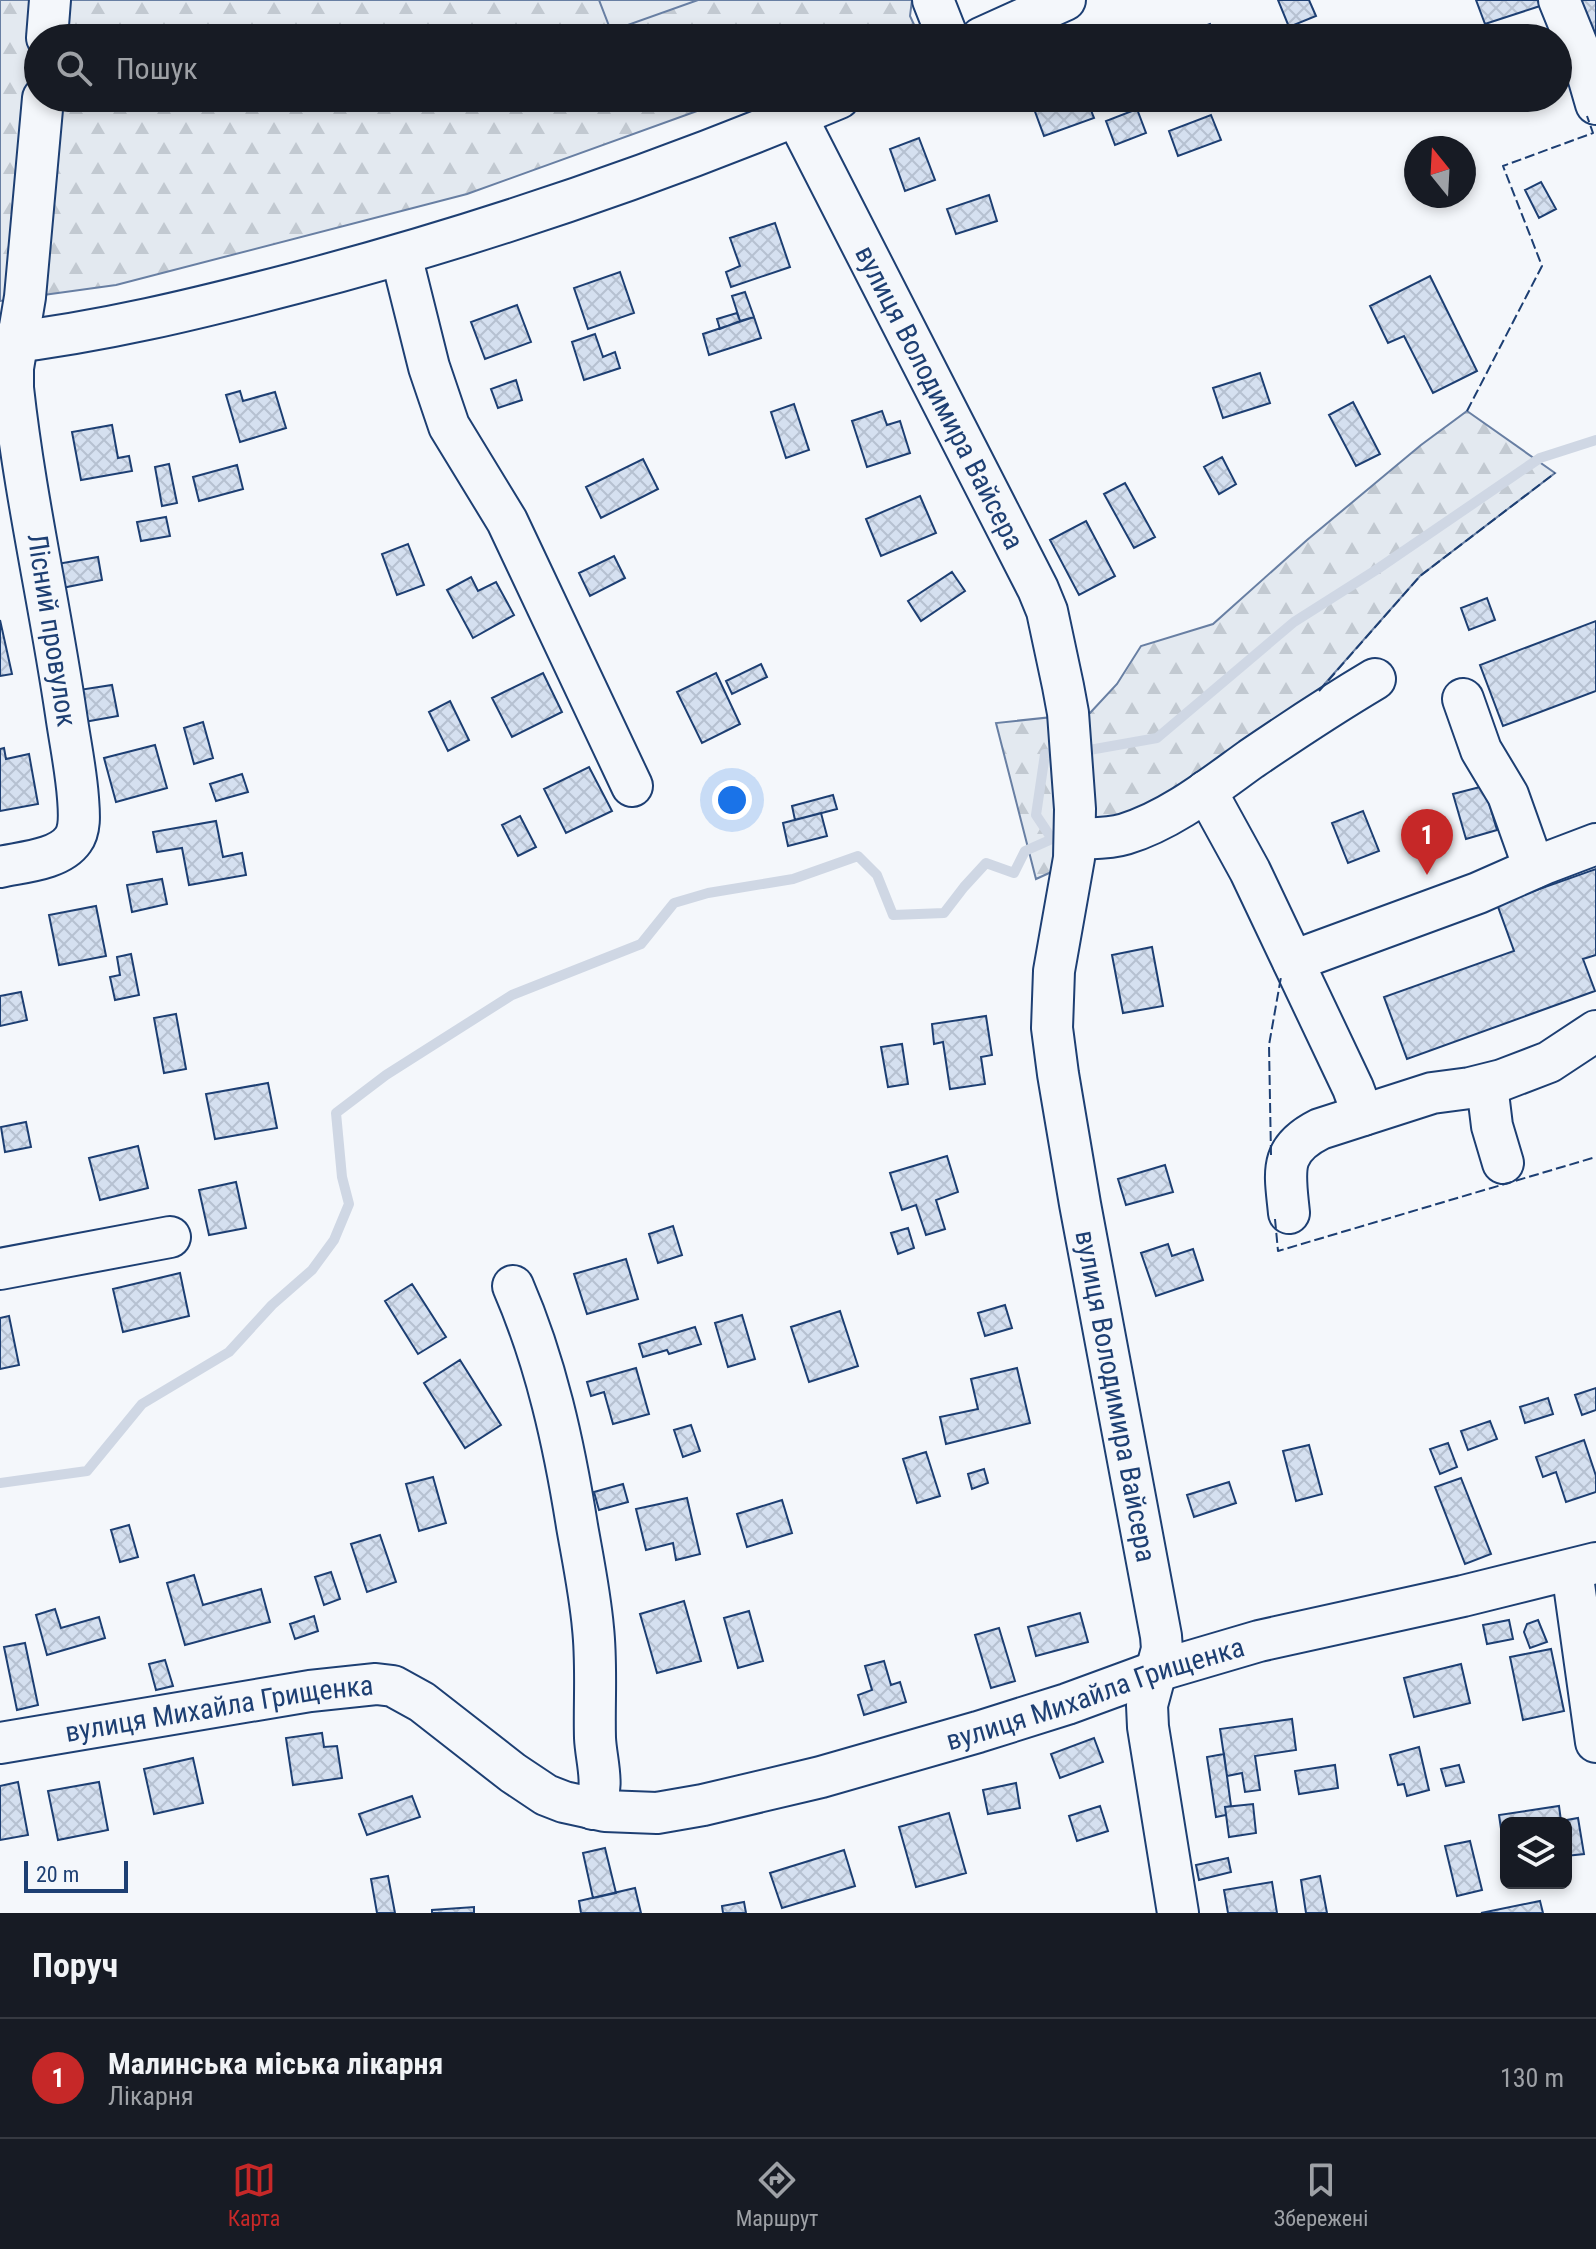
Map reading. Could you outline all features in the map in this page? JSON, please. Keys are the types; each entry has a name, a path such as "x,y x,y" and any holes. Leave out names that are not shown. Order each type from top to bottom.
{"street":[{"path":"48,24 50,0"},
{"path":"933,0 942,24"},
{"path":"1012,24 1065,0"},
{"path":"1559,0 1569,24"},
{"path":"1572,32 1595,92"},
{"name":"Лісний провулок","path":"0,867 65,848 77,832 79,820 60,677 15,411 9,343 25,297 42,112"},
{"path":"9,343 148,320 401,255 588,195 806,112"},
{"name":"вулиця Володимира Вайсера","path":"796,116 1038,589 1047,611 1063,686 1070,740 1074,857 1054,971 1052,1028 1080,1204 1158,1612 1162,1649 1147,1705 1148,1727 1178,1913"},
{"path":"401,255 429,367 449,426 507,521 632,786"},
{"path":"1074,857 1105,838 1128,833 1171,813 1375,679"},
{"path":"1463,699 1481,750 1508,795 1534,868"},
{"path":"1206,791 1250,871 1363,1115"},
{"path":"1293,961 1478,893 1596,844"},
{"path":"1289,1213 1286,1165 1297,1143 1320,1129 1432,1093 1487,1085 1549,1062 1596,1031"},
{"path":"1487,1085 1492,1126 1503,1163"},
{"path":"0,1269 170,1237"},
{"path":"513,1286 556,1415 590,1604 600,1793 593,1809"},
{"path":"1584,1566 1596,1742"},
{"name":"вулиця Михайла Грищенка","path":"0,1743 295,1693 376,1684 393,1686 422,1702 532,1787 564,1802 593,1809 657,1813 806,1780 1023,1718 1157,1671 1259,1641 1584,1566"}],"green space":[{"path":"0,0 912,0 910,16 914,24 24,24 24,112 694,112 467,194 116,285 0,301"},
{"path":"599,0 698,0 631,24 608,24"},
{"path":"1467,411 1555,473 1420,576 1230,791 1036,879 996,723 1090,713 1117,684 1141,646 1213,624 1307,540 1421,445"}],"building":[{"path":"1278,0 1309,0 1316,16 1288,24"},
{"path":"1476,0 1538,0 1540,6 1485,24"},
{"path":"1580,0 1596,0 1596,42"},
{"path":"1035,112 1092,112 1094,118 1044,136"},
{"path":"1138,112 1146,133 1115,145 1106,121"},
{"path":"1211,115 1221,140 1178,156 1169,131"},
{"path":"919,138 935,180 905,191 890,149"},
{"path":"1541,182 1556,209 1539,218 1525,190"},
{"path":"989,195 997,221 956,234 947,209"},
{"path":"775,223 790,267 731,287 726,272 740,266 730,238"},
{"path":"620,272 634,313 588,329 574,288"},
{"path":"1430,276 1477,371 1433,393 1404,336 1388,343 1370,306"},
{"path":"745,292 754,317 740,321 732,296"},
{"path":"517,305 531,342 485,359 471,322"},
{"path":"737,313 740,321 720,329 717,319"},
{"path":"754,317 761,338 709,355 703,334"},
{"path":"595,334 603,357 615,352 620,368 584,380 572,342"},
{"path":"1260,373 1270,403 1223,418 1213,388"},
{"path":"516,380 522,400 498,408 491,389"},
{"path":"240,391 243,401 275,392 286,428 240,442 226,395"},
{"path":"1353,402 1380,454 1356,466 1329,415"},
{"path":"794,404 809,450 786,458 771,412"},
{"path":"882,411 887,425 900,421 910,453 867,467 852,421"},
{"path":"112,425 118,458 129,456 132,471 81,480 72,432"},
{"path":"1222,457 1236,484 1219,494 1204,467"},
{"path":"643,459 658,489 601,518 586,487"},
{"path":"169,464 177,503 162,506 155,467"},
{"path":"237,465 243,489 199,501 193,477"},
{"path":"1125,483 1155,537 1134,548 1104,494"},
{"path":"920,496 936,533 881,556 866,519"},
{"path":"166,517 170,536 141,541 137,522"},
{"path":"1086,521 1115,576 1079,595 1050,540"},
{"path":"408,544 424,585 397,595 382,554"},
{"path":"614,556 625,578 590,596 579,573"},
{"path":"98,557 102,580 62,588 57,564"},
{"path":"952,572 965,591 921,621 908,601"},
{"path":"471,577 478,591 496,582 514,615 473,638 447,590"},
{"path":"1487,598 1495,620 1469,630 1461,608"},
{"path":"0,620 12,674 0,676"},
{"path":"1596,621 1596,691 1503,726 1480,665"},
{"path":"761,664 767,677 732,694 726,681"},
{"path":"543,673 562,712 512,737 492,698"},
{"path":"716,673 740,724 702,743 677,692"},
{"path":"112,685 118,716 84,722 79,690"},
{"path":"450,701 469,740 448,751 429,712"},
{"path":"203,722 213,758 194,764 184,728"},
{"path":"155,745 167,788 116,802 104,758"},
{"path":"4,748 6,759 29,754 38,804 0,811 0,749"},
{"path":"589,767 612,811 566,833 544,789"},
{"path":"242,774 248,792 216,801 210,784"},
{"path":"1484,786 1497,830 1466,839 1453,794"},
{"path":"833,795 837,809 795,820 792,806"},
{"path":"1363,811 1379,851 1348,863 1332,823"},
{"path":"821,813 827,836 788,846 783,823"},
{"path":"520,816 536,847 518,856 502,825"},
{"path":"216,821 223,857 242,853 246,875 189,885 182,848 157,852 153,832"},
{"path":"1596,869 1596,955 1583,959 1595,991 1407,1059 1384,997 1514,951 1497,904"},
{"path":"162,879 167,904 132,912 127,885"},
{"path":"96,906 106,956 59,965 49,915"},
{"path":"1152,947 1163,1006 1123,1013 1112,955"},
{"path":"131,954 139,995 115,1000 110,977 120,975 117,957"},
{"path":"21,992 27,1020 0,1026 0,996"},
{"path":"176,1014 186,1069 164,1073 154,1018"},
{"path":"986,1016 992,1055 981,1057 985,1084 950,1089 943,1042 934,1044 932,1024"},
{"path":"902,1044 908,1084 888,1087 881,1047"},
{"path":"268,1083 277,1128 215,1139 206,1094"},
{"path":"26,1122 31,1147 5,1152 1,1127"},
{"path":"138,1146 148,1188 100,1200 89,1158"},
{"path":"947,1156 958,1192 936,1200 945,1229 926,1235 916,1205 902,1210 890,1173"},
{"path":"1165,1165 1173,1192 1126,1205 1118,1179"},
{"path":"236,1182 246,1228 209,1235 199,1190"},
{"path":"673,1226 682,1255 658,1263 649,1234"},
{"path":"908,1228 914,1248 898,1254 891,1233"},
{"path":"1168,1244 1172,1256 1193,1249 1203,1280 1156,1296 1141,1253"},
{"path":"626,1259 638,1299 587,1314 574,1274"},
{"path":"180,1273 189,1316 123,1332 113,1289"},
{"path":"412,1284 446,1337 418,1354 385,1301"},
{"path":"1005,1305 1012,1328 985,1336 978,1313"},
{"path":"840,1311 858,1366 809,1382 791,1327"},
{"path":"742,1315 755,1359 728,1367 715,1323"},
{"path":"9,1316 19,1365 0,1369 0,1318"},
{"path":"695,1327 701,1344 669,1354 667,1350 643,1357 639,1344"},
{"path":"460,1360 501,1425 465,1448 424,1383"},
{"path":"636,1368 649,1414 613,1424 604,1392 591,1396 587,1382"},
{"path":"1017,1368 1030,1423 946,1444 940,1417 978,1409 971,1379"},
{"path":"1596,1388 1596,1410 1582,1415 1575,1395"},
{"path":"1548,1398 1553,1414 1525,1423 1520,1407"},
{"path":"1490,1421 1497,1439 1468,1450 1461,1431"},
{"path":"691,1425 700,1451 683,1457 674,1430"},
{"path":"1584,1440 1596,1476 1596,1492 1566,1502 1556,1472 1543,1477 1536,1457"},
{"path":"1448,1443 1457,1467 1440,1474 1430,1449"},
{"path":"1309,1445 1322,1494 1296,1501 1283,1451"},
{"path":"926,1452 940,1496 917,1503 903,1459"},
{"path":"984,1469 988,1483 972,1489 968,1474"},
{"path":"433,1477 446,1523 419,1531 406,1484"},
{"path":"1461,1478 1491,1554 1465,1564 1435,1487"},
{"path":"1229,1482 1236,1503 1194,1517 1187,1495"},
{"path":"623,1484 628,1502 599,1510 594,1492"},
{"path":"687,1498 700,1554 676,1560 673,1543 646,1550 636,1509"},
{"path":"782,1500 792,1533 747,1547 737,1514"},
{"path":"129,1525 138,1557 120,1562 111,1530"},
{"path":"380,1535 396,1582 367,1592 351,1544"},
{"path":"331,1572 340,1599 324,1605 315,1577"},
{"path":"194,1575 203,1605 261,1589 270,1622 185,1645 167,1583"},
{"path":"684,1601 701,1661 657,1673 640,1614"},
{"path":"55,1609 61,1628 99,1617 105,1638 47,1655 36,1615"},
{"path":"749,1611 763,1661 738,1668 724,1618"},
{"path":"1080,1613 1088,1642 1036,1656 1028,1627"},
{"path":"314,1616 318,1631 295,1639 290,1624"},
{"path":"1509,1620 1513,1639 1487,1644 1483,1625"},
{"path":"1538,1620 1547,1642 1530,1648 1524,1632 1527,1624"},
{"path":"999,1628 1015,1681 991,1688 975,1635"},
{"path":"25,1643 38,1705 17,1710 4,1647"},
{"path":"1551,1649 1564,1711 1523,1720 1510,1657"},
{"path":"165,1660 173,1686 156,1690 149,1664"},
{"path":"884,1661 891,1685 900,1682 906,1702 864,1715 858,1695 872,1690 865,1666"},
{"path":"1461,1664 1470,1703 1414,1717 1404,1678"},
{"path":"1292,1719 1296,1750 1255,1756 1260,1790 1245,1792 1242,1773 1227,1776 1220,1729"},
{"path":"322,1733 324,1747 337,1746 342,1778 293,1785 286,1738"},
{"path":"1094,1738 1103,1762 1060,1778 1051,1754"},
{"path":"1419,1747 1429,1790 1407,1796 1404,1784 1398,1785 1390,1755"},
{"path":"1224,1754 1231,1806 1225,1807 1226,1815 1216,1817 1207,1757"},
{"path":"193,1758 203,1803 154,1814 144,1769"},
{"path":"1335,1765 1338,1788 1299,1794 1295,1771"},
{"path":"1459,1765 1464,1782 1446,1786 1441,1769"},
{"path":"18,1782 28,1835 0,1840 0,1786"},
{"path":"99,1782 108,1830 58,1840 48,1791"},
{"path":"1016,1783 1020,1808 988,1814 983,1790"},
{"path":"412,1796 420,1817 367,1835 359,1814"},
{"path":"1253,1804 1256,1833 1229,1837 1225,1807"},
{"path":"1100,1806 1108,1831 1077,1841 1069,1816"},
{"path":"1559,1806 1560,1817 1500,1817 1500,1822 1499,1815"},
{"path":"949,1813 966,1873 916,1887 899,1827"},
{"path":"1578,1818 1584,1854 1572,1855 1572,1819"},
{"path":"1470,1841 1482,1890 1457,1896 1445,1846"},
{"path":"605,1848 616,1893 593,1898 583,1853"},
{"path":"844,1850 855,1886 782,1908 770,1873"},
{"path":"1228,1858 1231,1872 1199,1880 1196,1865"},
{"path":"388,1876 395,1913 377,1913 371,1879"},
{"path":"1320,1876 1327,1913 1306,1913 1301,1880"},
{"path":"1272,1882 1277,1913 1228,1913 1224,1890"},
{"path":"635,1888 641,1913 581,1913 579,1901"},
{"path":"1540,1901 1543,1913 1481,1913"},
{"path":"744,1902 746,1913 723,1913 722,1906"},
{"path":"474,1907 474,1913 432,1913 432,1910"}],"waterway":[{"path":"1078,752 1157,738 1294,622 1540,458 1596,440"},
{"path":"0,1483 87,1471 142,1404 229,1352 272,1305 312,1270 334,1240 349,1204 342,1177 336,1113 386,1075 512,995 641,944 674,903 708,893 793,879 858,856 877,875 893,915 944,913 986,863 1014,873 1025,851 1052,839 1036,815 1045,754 1062,753"}],"fence":[{"path":"1467,411 1542,266 1503,166 1593,133 1587,116"},
{"path":"1319,691 1420,576 1555,473"},
{"path":"1271,1155 1269,1045 1281,977"},
{"path":"1275,1219 1278,1251 1596,1157"}],"place":[{"name":"Малинська міська лікарня","path":"1427,875"}]}
